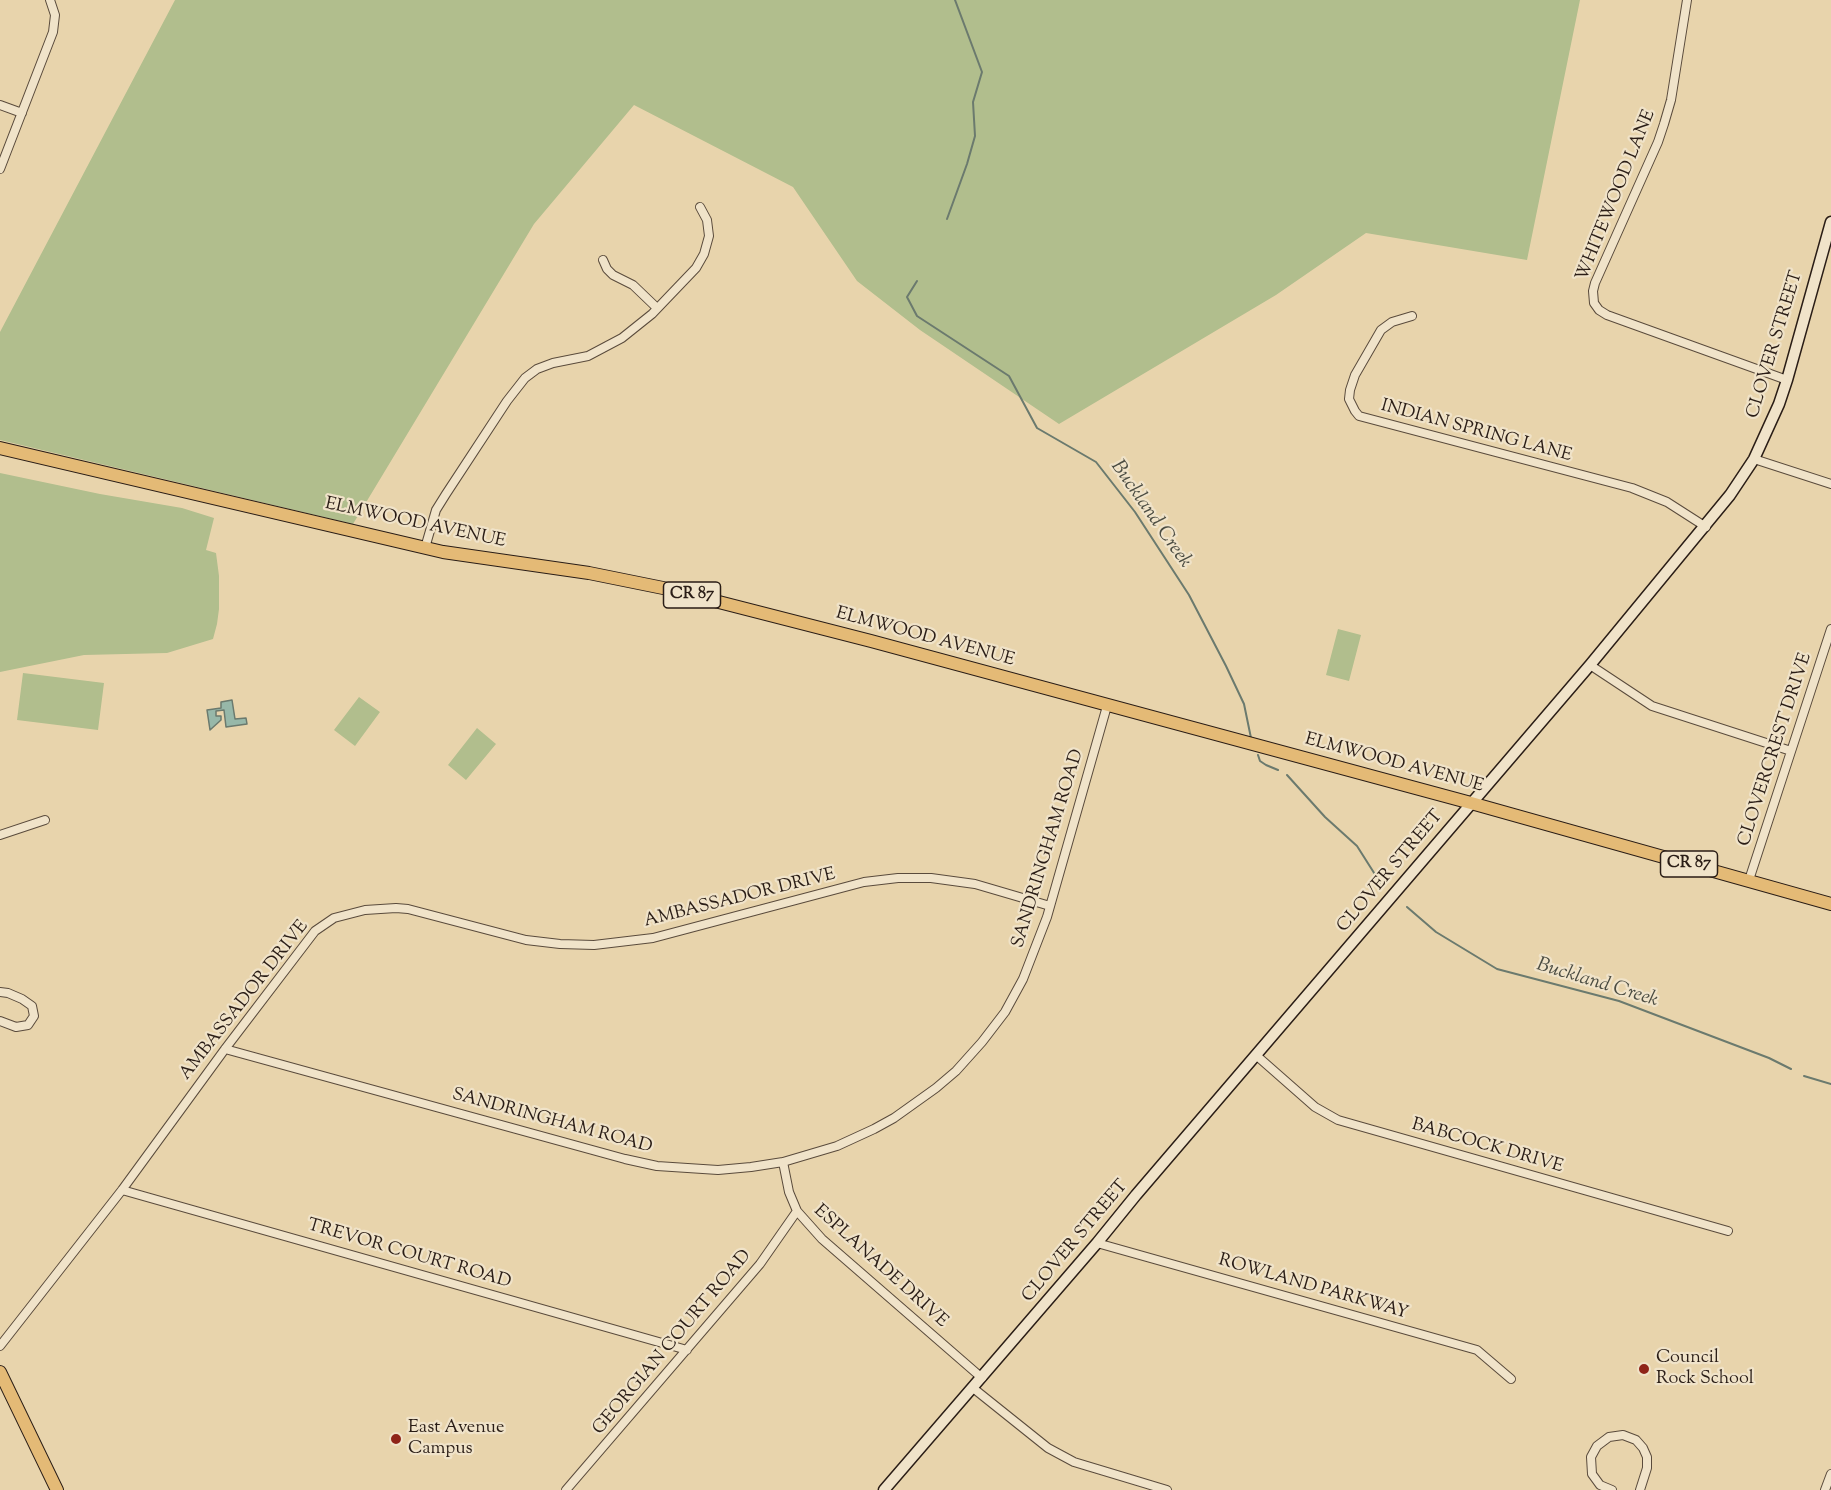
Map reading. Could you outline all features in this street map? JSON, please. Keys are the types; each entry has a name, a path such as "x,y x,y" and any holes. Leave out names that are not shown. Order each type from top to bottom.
{"main road":[{"name":"CLOVER STREET","path":"884,1490 1590,665 1706,527 1730,495 1754,459 1779,404 1831,222"},
{"name":"ELMWOOD AVENUE","path":"0,448 462,556 625,579 668,589 1471,803 1831,904"},
{"path":"0,1372 57,1490"}],"street":[{"path":"0,169 53,32 55,15 50,0"},
{"name":"WHITEWOOD LANE","path":"1687,0 1671,100 1664,124 1595,283 1594,303 1607,315 1787,380"},
{"path":"0,105 22,113"},
{"path":"425,548 436,510 480,441 525,378 537,369 553,363 588,356 615,342 635,329 657,309 696,268 704,254 709,236 705,214 700,207"},
{"path":"603,260 613,275 633,285 657,309"},
{"name":"INDIAN SPRING LANE","path":"1412,316 1392,322 1381,330 1355,375 1349,399 1359,416 1632,488 1667,502 1706,527"},
{"path":"1754,459 1831,484"},
{"name":"CLOVERCREST DRIVE","path":"1749,880 1831,629"},
{"path":"1590,665 1652,706 1791,751"},
{"name":"SANDRINGHAM ROAD","path":"225,1049 625,1160 657,1166 718,1170 783,1162 820,1153 874,1129 919,1101 956,1071 982,1042 1014,997 1050,906 1107,705"},
{"path":"0,835 45,820"},
{"name":"AMBASSADOR DRIVE","path":"0,1346 122,1190 225,1049 315,932 334,918 365,910 408,909 526,940 578,945 653,939 864,882 898,878 939,879 975,884 1050,906"},
{"path":"0,992 22,999 32,1006 34,1016 28,1025 16,1027 0,1021"},
{"name":"BABCOCK DRIVE","path":"1257,1056 1316,1107 1338,1120 1728,1231"},
{"name":"ESPLANADE DRIVE","path":"783,1162 789,1192 797,1211 822,1239 982,1378"},
{"name":"TREVOR COURT ROAD","path":"122,1190 687,1350"},
{"name":"GEORGIAN COURT ROAD","path":"566,1490 760,1264 797,1211"},
{"name":"ROWLAND PARKWAY","path":"1097,1243 1477,1350 1511,1379"},
{"path":"973,1388 1048,1448 1074,1462 1167,1490"},
{"path":"1612,1490 1600,1485 1592,1473 1591,1458 1597,1446 1610,1437 1623,1435 1636,1440 1647,1457 1647,1468 1640,1490"},
{"path":"1825,1490 1831,1474"}],"green space":[{"path":"175,0 1580,0 1527,260 1366,233 1276,295 1059,424 920,330 857,281 793,187 634,105 534,224 353,524 0,440 0,332"},
{"path":"0,473 182,508 214,518 206,550 216,553 219,576 219,609 213,639 167,653 84,655 0,672"},
{"path":"1338,629 1361,635 1349,681 1326,675"},
{"path":"23,673 104,683 98,730 17,720"},
{"path":"359,697 380,712 355,746 334,730"},
{"path":"477,728 496,744 466,780 448,765"}],"shaded area":[{"path":"232,700 235,719 246,718 247,724 226,727 224,710 216,711 216,716 221,716 221,720 210,730 207,710 221,708 221,702"}],"waterway":[{"name":"Buckland Creek","path":"947,219 975,136 973,102 982,72 955,0"},
{"name":"Buckland Creek","path":"917,281 907,297 917,316 1009,376 1037,428 1096,462 1135,512 1189,595 1226,666 1244,704 1251,738"},
{"name":"Buckland Creek","path":"1258,755 1260,761 1278,770"},
{"name":"Buckland Creek","path":"1287,775 1325,817 1357,846 1383,887"},
{"name":"Buckland Creek","path":"1407,907 1436,932 1497,969 1619,1001 1769,1058 1791,1069"},
{"name":"Buckland Creek","path":"1804,1076 1831,1084"}],"place":[{"name":"Council Rock School","path":"1644,1369"},
{"name":"East Avenue Campus","path":"396,1439"}]}
